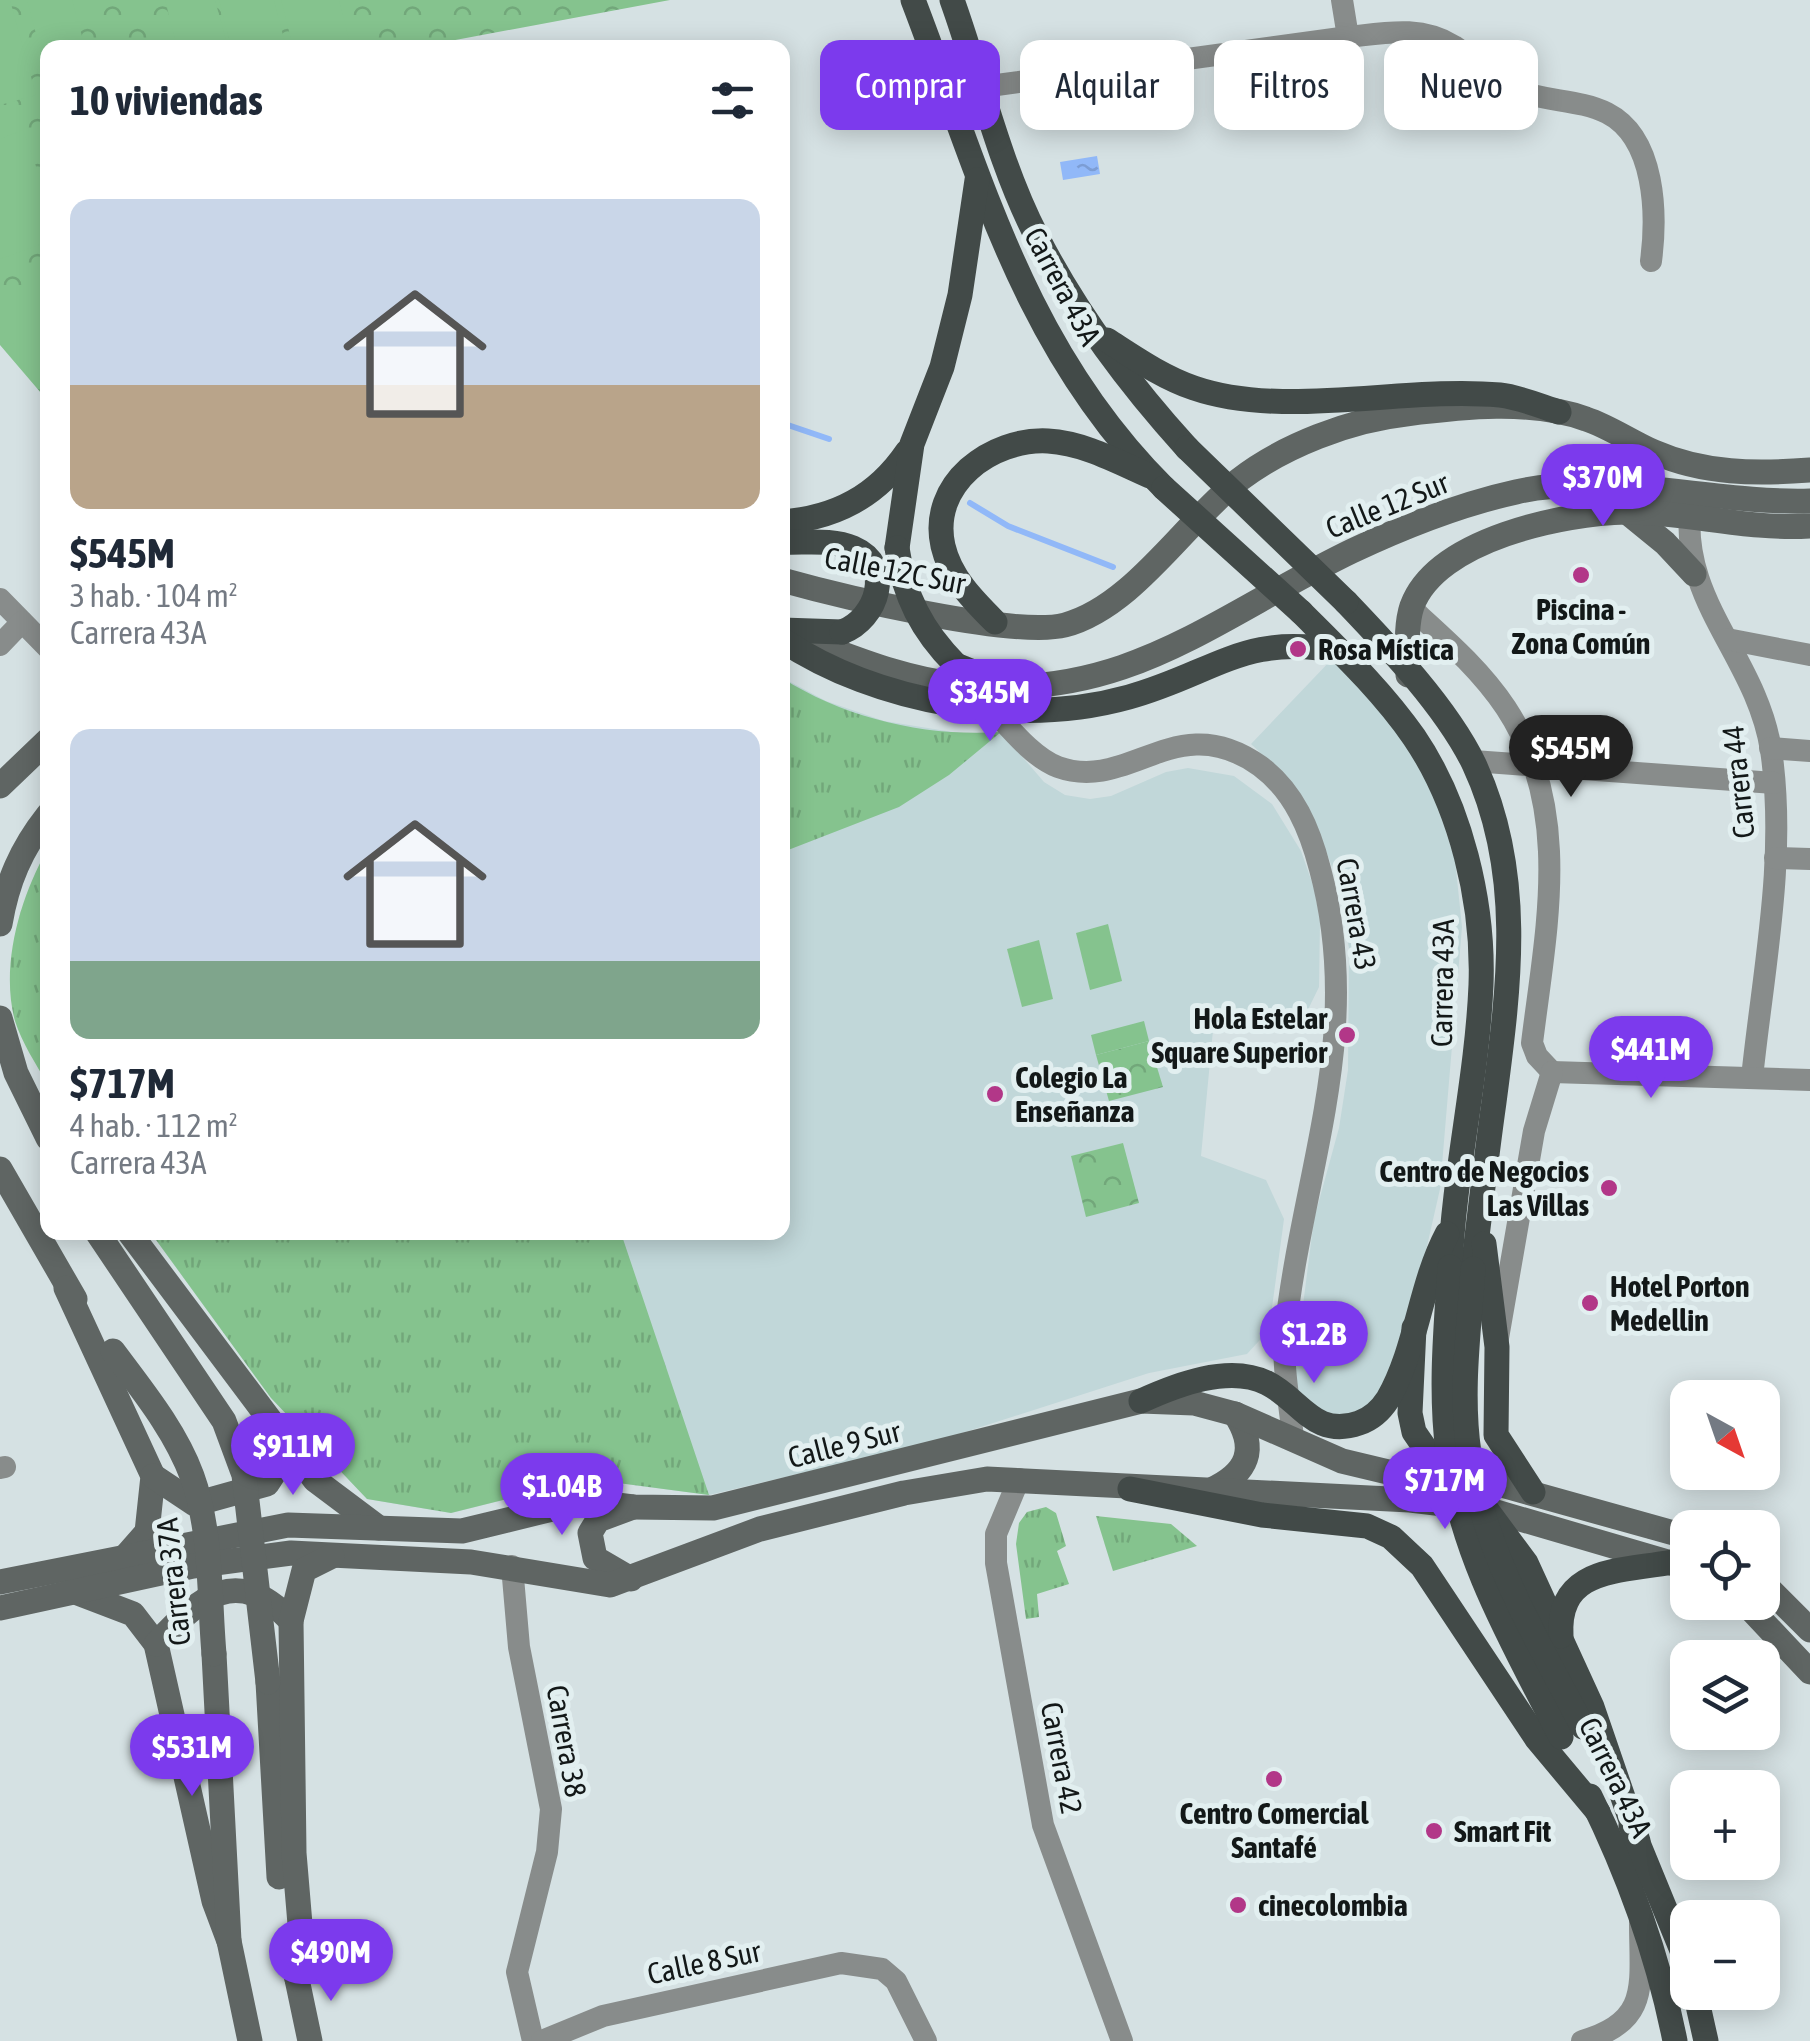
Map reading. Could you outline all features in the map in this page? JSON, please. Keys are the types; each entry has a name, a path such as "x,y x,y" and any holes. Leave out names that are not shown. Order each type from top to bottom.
{"main road":[{"name":"Carrera 43A","path":"913,0 1006,254 1062,357 1160,483 1302,612 1416,740 1454,821 1479,918 1481,984 1476,1045 1452,1225 1461,1268 1466,1398 1477,1489 1509,1584 1572,1732 1598,1812 1640,1910 1664,1987 1675,2041"},
{"name":"Carrera 43A","path":"952,0 966,40"},
{"name":"Carrera 43A","path":"998,130 1035,234 1090,328 1136,392 1187,448 1346,602 1408,674 1472,762 1501,846 1510,917 1509,986 1480,1217 1461,1268"},
{"path":"977,174 960,295 942,367 912,444 897,548 901,575 921,624 956,665 1013,688"},
{"path":"1090,328 1153,370 1196,388 1245,398 1451,393 1504,396 1587,419 1686,464 1739,472 1810,470"},
{"path":"1160,483 1099,453 1048,441 1004,445 978,459 958,480 940,527 955,576 995,622 1049,627 1100,608 1237,481 1268,461 1350,425 1402,414 1482,407 1559,412"},
{"path":"790,520 842,509 870,494 890,476 912,444"},
{"path":"1739,472 1810,453"},
{"name":"Calle 12 Sur","path":"1013,688 1096,677 1146,662 1352,551 1464,508 1545,487 1810,526"},
{"path":"1624,500 1694,574"},
{"name":"Calle 12 Sur","path":"1411,608 1432,578 1467,552 1624,500"},
{"name":"Calle 12 Sur","path":"1690,507 1810,501"},
{"path":"790,543 852,547 875,568 878,582 874,605 862,622 842,632 790,631"},
{"name":"Calle 12C Sur","path":"790,582 843,597 995,622"},
{"path":"1408,674 1411,608"},
{"path":"790,634 904,676 1013,688"},
{"path":"790,645 836,672 873,686 990,707 1040,708 1126,698 1279,644 1341,652"},
{"path":"0,786 40,748"},
{"path":"0,924 6,892 25,844 40,825"},
{"path":"0,1018 16,1073 40,1122"},
{"path":"28,1099 40,1113"},
{"name":"Carrera 37A","path":"0,1169 66,1288 147,1397 192,1478 202,1523 214,1654 229,1941 250,2041"},
{"path":"1480,1217 1497,1346 1496,1435 1533,1492"},
{"path":"1141,1401 1202,1380 1251,1380 1267,1383 1330,1426 1366,1420 1390,1395 1432,1263 1452,1225"},
{"path":"103,1240 224,1421 244,1475 268,1682 282,1914 310,2041"},
{"path":"135,1240 315,1480 378,1528"},
{"path":"66,1288 153,1476 146,1532 125,1557"},
{"path":"1414,1328 1412,1424 1420,1445 1445,1476 1486,1509 1526,1563 1616,1765 1638,1841"},
{"name":"Calle 9 Sur","path":"0,1582 288,1525 462,1531 585,1501 684,1510 731,1505 1141,1401 1194,1403 1235,1414 1353,1464 1533,1492 1670,1532"},
{"path":"153,1476 196,1504 266,1484 278,1467 260,1409"},
{"path":"1212,1490 1238,1475 1246,1465 1249,1438 1235,1414"},
{"name":"Calle 9 Sur","path":"0,1608 245,1557 337,1554 512,1566 592,1585 630,1579 760,1529 942,1485 1019,1479 1486,1509 1670,1562"},
{"path":"1130,1488 1262,1515 1367,1526 1391,1537 1422,1566 1536,1739 1598,1812"},
{"path":"630,1579 595,1558 589,1547 590,1534 598,1520 633,1507"},
{"path":"297,1979 301,1936 294,1853 291,1620 304,1570 337,1554"},
{"path":"1561,1642 1560,1615 1567,1598 1582,1582 1604,1573 1670,1566"},
{"path":"156,1644 185,1614 210,1596 232,1590 253,1590 291,1620"},
{"path":"74,1592 134,1614 156,1644 214,1901 229,1941"},
{"path":"1780,1600 1810,1630"},
{"path":"1761,1620 1810,1672"},
{"name":"Carrera 43A","path":"1572,1732 1638,1841 1670,1920"},
{"path":"1699,2010 1706,2041"}],"street":[{"path":"1342,0 1348,37"},
{"path":"1000,85 1348,37 1404,31 1430,34 1516,90 1608,114 1638,148 1648,175 1656,226 1651,261"},
{"name":"Carrera 44","path":"1690,507 1686,544 1694,574 1759,701 1774,784 1775,858 1752,1078"},
{"path":"0,599 40,640"},
{"path":"1411,608 1466,658 1505,707 1535,767 1552,850 1532,1043 1552,1072"},
{"path":"0,646 22,622"},
{"path":"1727,638 1810,656"},
{"name":"Carrera 43","path":"990,707 1038,756 1073,771 1100,770 1169,746 1195,743 1224,747 1264,769 1300,814 1314,845 1332,915 1338,1027 1301,1220 1285,1338 1293,1439"},
{"path":"1027,743 1040,708"},
{"path":"1770,748 1810,752"},
{"path":"1472,762 1774,784"},
{"path":"1775,858 1810,859"},
{"path":"1552,1072 1810,1080"},
{"path":"1497,1346 1534,1132 1552,1072"},
{"path":"1251,1380 1273,1358 1285,1338"},
{"name":"Carrera 42","path":"1019,1479 996,1534 996,1564 1042,1824 1122,2041"},
{"name":"Carrera 38","path":"512,1566 518,1647 551,1809 547,1852 517,1972 533,2041"},
{"path":"1582,2041 1610,2034 1634,2010 1640,1985 1640,1910"},
{"name":"Calle 8 Sur","path":"542,2041 603,2016 759,1983 818,1965 863,1964 882,1970 906,1997 926,2041"}],"shaded area":[{"path":"1332,659 1398,730 1435,798 1455,860 1462,927 1440,1189 1420,1277 1386,1381 1369,1408 1328,1419 1296,1389 1295,1368 1314,1219 1339,1128 1348,1070 1349,948 1336,878 1323,843 1269,761 1251,744"},
{"name":"Colegio La Enseñanza","path":"790,682 826,701 884,721 965,734 1001,732 1044,782 1065,795 1090,799 1111,796 1166,772 1188,768 1234,776 1272,804 1301,851 1320,921 1319,987 1297,1032 1213,1030 1201,1156 1266,1180 1284,1219 1269,1330 1247,1354 1149,1373 934,1442 709,1495 588,1479 451,1513 367,1499 271,1398 156,1240 790,1240"}],"green space":[{"path":"0,0 670,0 456,40 40,40 40,392 0,345"},
{"path":"0,0 10,0 36,95 0,105"},
{"path":"27,0 72,0 83,40 40,40 40,49"},
{"path":"165,0 215,0 226,40 175,40"},
{"path":"219,0 274,0 284,40 229,40"},
{"path":"281,0 339,0 349,40 291,40"},
{"path":"23,130 40,177 40,245 0,259 0,139"},
{"path":"40,273 40,376 0,327 0,306"},
{"path":"790,682 833,704 888,722 944,731 1001,732 949,775 899,807 790,849"},
{"path":"40,863 40,1071 15,1021 10,978 15,933"},
{"path":"1108,924 1122,981 1090,990 1076,933"},
{"path":"1039,940 1053,999 1022,1007 1007,949"},
{"path":"1144,1021 1149,1041 1096,1055 1091,1035"},
{"path":"1149,1041 1163,1087 1109,1101 1096,1055"},
{"path":"1123,1143 1139,1203 1086,1217 1071,1156"},
{"path":"156,1240 623,1240 709,1495 588,1479 451,1513 367,1499 271,1398"},
{"path":"1046,1507 1056,1513 1066,1546 1057,1551 1069,1584 1037,1594 1039,1617 1026,1619 1016,1544 1019,1523 1027,1512"},
{"path":"1096,1516 1171,1524 1197,1546 1113,1571"}],"water":[{"path":"1097,156 1100,174 1063,180 1060,162"}],"waterway":[{"path":"790,426 829,439"},
{"path":"970,503 1008,526 1113,567"}],"place":[{"name":"Piscina - Zona Común","path":"1581,575"},
{"name":"Rosa Mística","path":"1298,649"},
{"name":"Hola Estelar Square Superior","path":"1347,1035"},
{"name":"Colegio La Enseñanza","path":"995,1094"},
{"name":"Centro de Negocios Las Villas","path":"1609,1188"},
{"name":"Hotel Porton Medellin","path":"1590,1303"},
{"name":"Centro Comercial Santafé","path":"1274,1779"},
{"name":"Smart Fit","path":"1434,1831"},
{"name":"cinecolombia","path":"1238,1905"}]}
